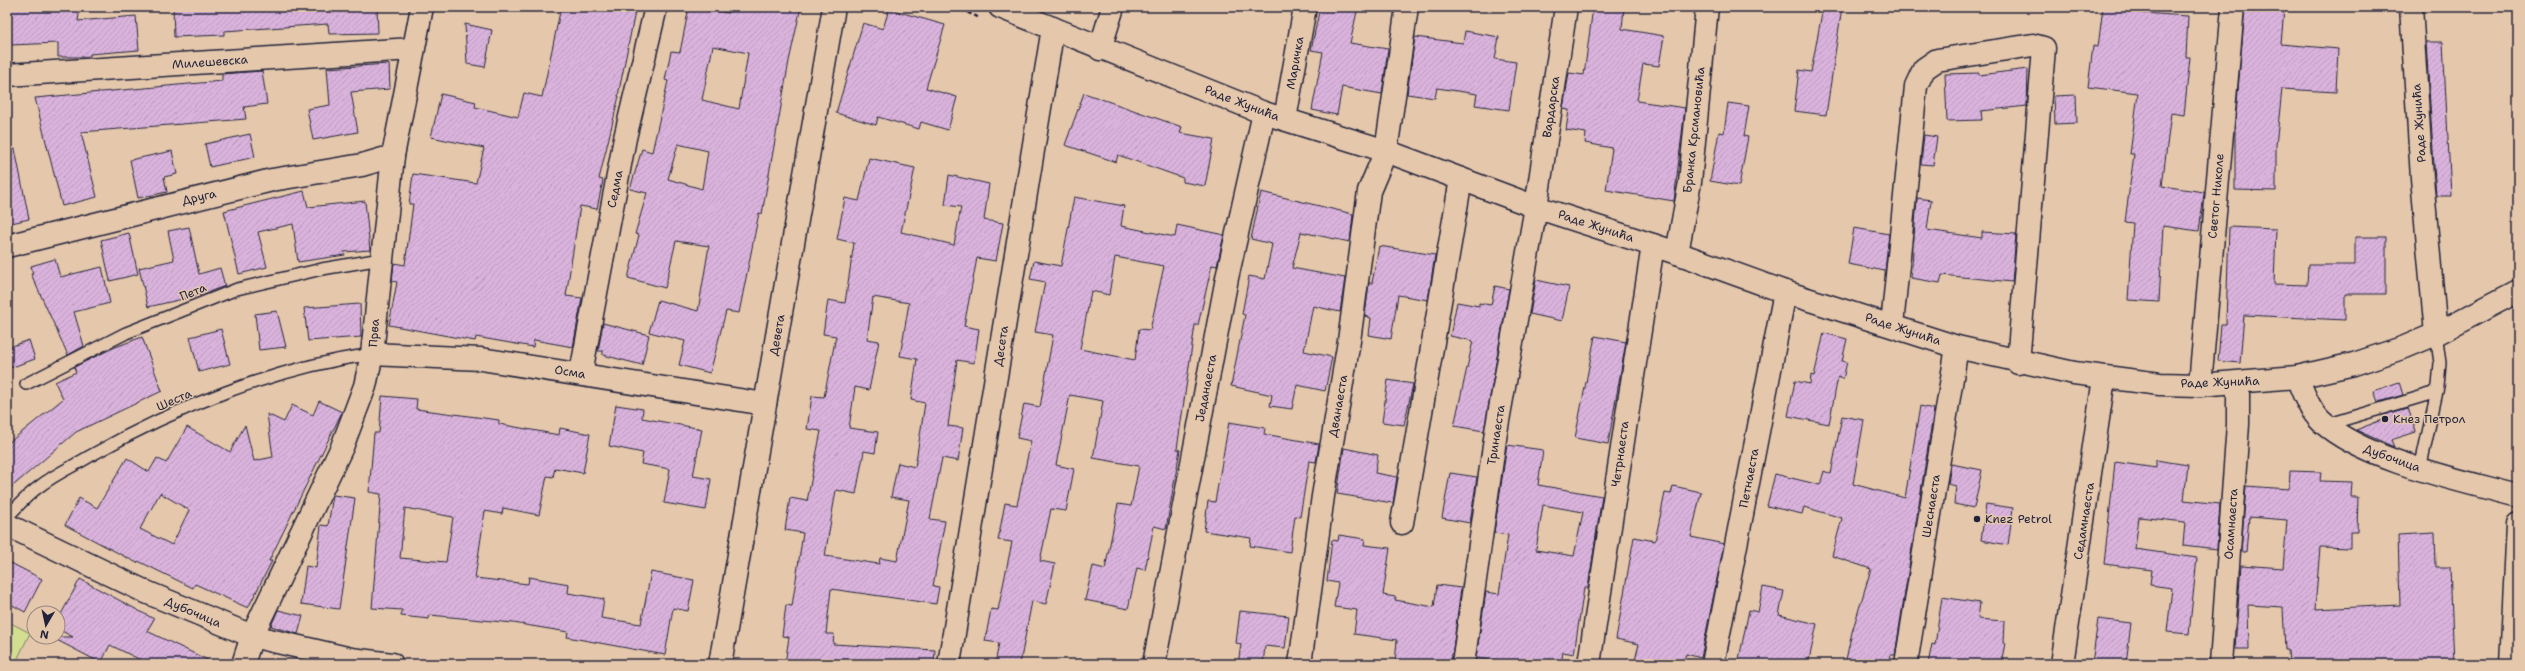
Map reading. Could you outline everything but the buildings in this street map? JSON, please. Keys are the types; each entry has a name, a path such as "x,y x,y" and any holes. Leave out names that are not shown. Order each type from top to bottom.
{"street":[{"name":"Прва","path":"243,664 252,636 342,447 365,386 372,354 393,156 412,50 422,7"},
{"name":"Седма","path":"581,373 625,138 656,7"},
{"name":"Девета","path":"720,664 834,7"},
{"name":"Раде Жунића","path":"1000,7 1100,49 1264,113 1386,151 1536,207 1677,253 1785,292 1892,325 1957,348 2018,363 2104,378 2200,385 2297,377 2354,364 2436,334 2518,291"},
{"path":"1100,49 1113,7"},
{"name":"Маричка","path":"1285,119 1305,7"},
{"path":"1386,151 1407,7"},
{"name":"Вардарска","path":"1536,207 1566,7"},
{"name":"Бранка Крсмановића","path":"1677,253 1690,182 1707,7"},
{"name":"Светог Николе","path":"2200,385 2233,7"},
{"name":"Раде Жунића","path":"2411,7 2422,178 2436,334"},
{"name":"Десета","path":"949,664 1053,28"},
{"path":"1892,325 1916,86 1924,69 1937,60 2033,45 2044,48 2018,363"},
{"name":"Милешевска","path":"7,75 412,50"},
{"name":"Једанаеста","path":"1154,664 1227,278 1264,113"},
{"name":"Дванаеста","path":"1300,664 1323,496 1349,341 1369,191 1386,151"},
{"name":"Друга","path":"7,246 272,180 362,165 393,156"},
{"path":"1402,523 1461,179"},
{"name":"Тринаеста","path":"1463,664 1496,432 1536,207"},
{"name":"Четрнаеста","path":"1589,664 1653,245"},
{"name":"Петнаеста","path":"1713,664 1785,292"},
{"name":"Шеснаеста","path":"1906,664 1957,348"},
{"name":"Осма","path":"372,354 481,359 581,373 765,404"},
{"name":"Дубочица","path":"2297,377 2308,404 2326,425 2352,443 2420,469 2518,496"},
{"name":"Седамнаеста","path":"2062,664 2104,378"},
{"name":"Осамнаеста","path":"2221,664 2238,424 2238,383"},
{"path":"2511,664 2518,524"},
{"name":"Дубочица","path":"7,525 146,592 252,636 350,662 392,664"}],"lane":[{"name":"Пета","path":"26,384 126,332 237,289 322,269 381,259"},
{"path":"2420,469 2437,392 2440,362 2436,334"},
{"name":"Шеста","path":"7,516 40,485 123,437 191,406 239,388 335,359 372,354"},
{"path":"2326,425 2437,392"}],"green space":[{"path":"7,621 26,631 26,641 15,664 7,664"}],"place":[{"name":"Кнез Петрол","path":"2385,419"},
{"name":"Knez Petrol","path":"1977,519"}]}
